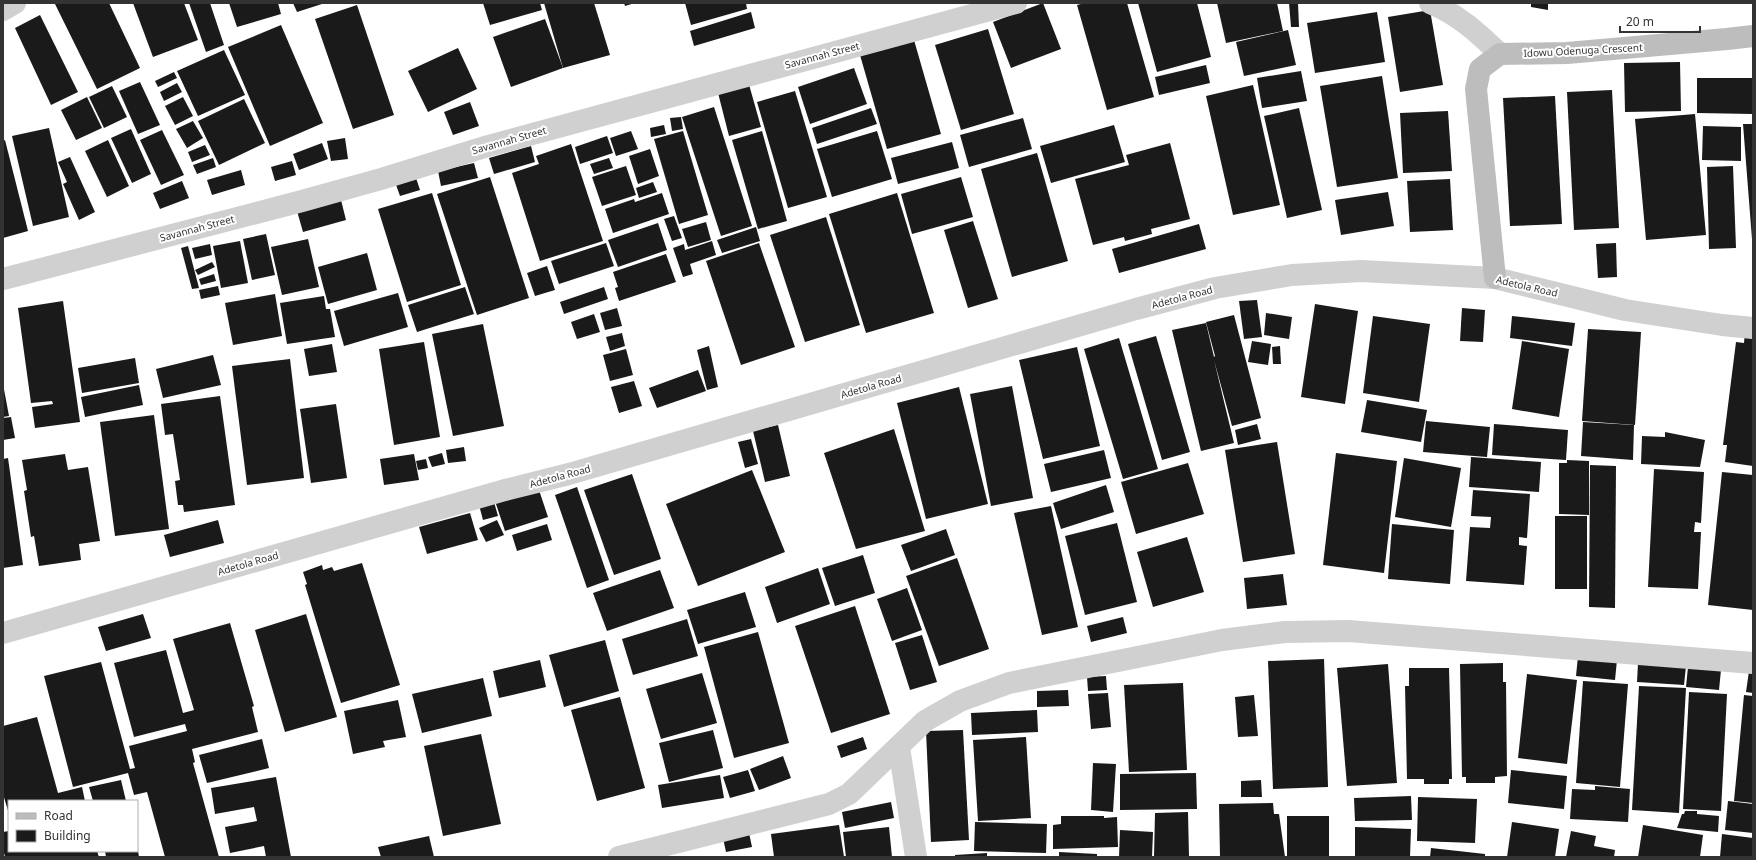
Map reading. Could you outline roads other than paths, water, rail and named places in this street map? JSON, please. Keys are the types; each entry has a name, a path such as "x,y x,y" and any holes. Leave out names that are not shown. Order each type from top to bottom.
{"street":[{"path":"3,10 15,3"},
{"name":"Savannah Street","path":"3,278 302,201 381,179 488,146 1016,3"},
{"path":"1430,3 1442,8 1473,28 1500,54 1480,70 1476,89 1495,278"},
{"name":"Idowu Odenuga Crescent","path":"1500,54 1567,53 1753,36"},
{"name":"Adetola Road","path":"3,633 504,490 576,472 1136,309 1215,288 1292,275 1361,271 1495,278 1626,310 1722,325 1753,328"},
{"path":"619,857 830,804 849,794 925,721 960,701 1009,683 1222,640 1285,632 1348,631 1753,663"},
{"path":"899,747 916,857"}]}
